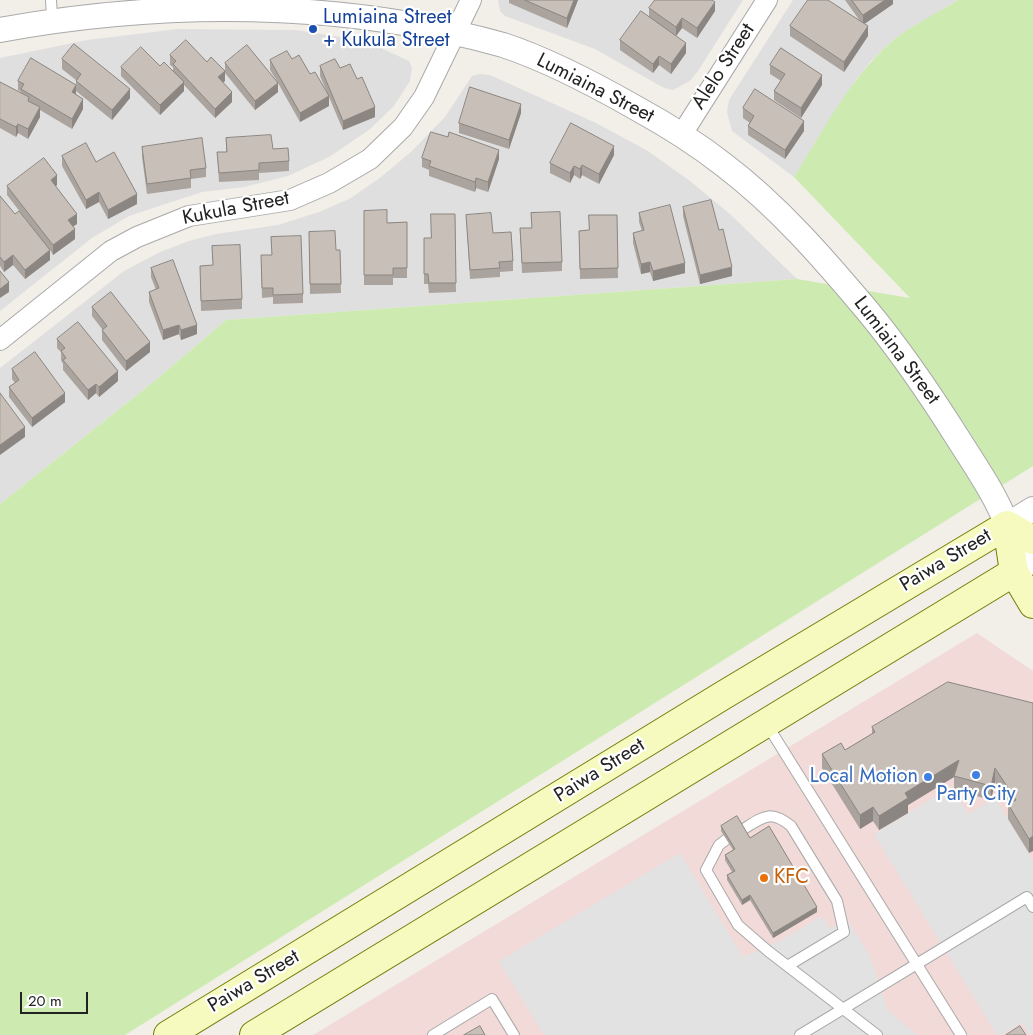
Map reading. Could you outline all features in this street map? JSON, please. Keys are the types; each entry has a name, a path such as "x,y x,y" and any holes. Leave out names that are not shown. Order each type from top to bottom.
{"main road":[{"path":"1007,525 1033,540"},
{"name":"Lumiaina Street","path":"1007,525 1024,566 1033,604"},
{"name":"Paiwa Street","path":"168,1035 714,701 1007,525"},
{"path":"254,1035 1024,566"}],"street":[{"name":"Kukula Street","path":"0,340 111,251 137,236 189,216 290,200 354,170 386,144 412,115 424,98 471,0"},
{"name":"Alelo Street","path":"682,134 767,0"},
{"name":"Lumiaina Street","path":"0,30 52,8 155,1 257,1 372,12 456,31 506,46 592,83 682,134 725,165 788,222 887,334 916,373 998,501 1007,525"},
{"name":"Paiwa Street","path":"1007,525 1033,509"}],"lane":[{"path":"766,722 960,1035"},
{"path":"742,830 765,816 780,817 791,826 837,901 844,932 789,965"},
{"path":"726,839 719,845 706,870 738,925 768,951 789,965 877,1035"},
{"path":"800,1035 1027,898 1033,907"},
{"path":"433,1035 492,999 514,1035"}],"shaded area":[{"path":"498,0 743,0 698,71 690,81 673,90 664,88 595,49 505,16 500,11"},
{"path":"793,0 958,0 892,41 871,61 856,80 794,177 732,131 727,112 729,100"},
{"path":"178,29 296,30 366,41 409,61 412,68 410,81 394,106 369,130 329,157 288,176 244,187 202,192 129,216 92,238 0,311 0,58 87,40"},
{"path":"479,74 490,75 596,123 648,151 690,181 730,214 797,279 226,320 157,379 0,504 0,368 124,271 160,252 189,241 216,234 278,225 319,212 351,198 381,177 412,151 445,117 472,76"},
{"path":"977,633 1033,671 1033,1035 313,1035"},
{"path":"952,786 968,814 995,798 1033,860 1033,1035 1030,1035 1022,1023 1002,1035 997,1035 874,834"},
{"path":"680,853 743,957 776,943 822,916 830,929 847,919 870,956 887,1009 917,1035 544,1035 499,961"}],"green space":[{"path":"958,0 1033,0 1033,466 125,1035 0,1035 0,504 157,379 226,320 797,279 910,298 794,177 849,90 875,57 906,31"}],"building":[{"path":"525,0 574,0 567,18"},
{"path":"655,0 712,0 715,2 697,28 682,18 676,27 649,8"},
{"path":"808,0 828,0 868,26 844,62 790,26"},
{"path":"852,0 885,0 863,15"},
{"path":"641,11 686,43 671,64 659,56 653,64 620,40"},
{"path":"186,40 207,62 211,57 225,71 218,77 232,92 215,109 173,64 176,61 170,55"},
{"path":"74,44 130,89 112,110 76,81 81,74 62,59"},
{"path":"247,45 278,83 255,101 225,63"},
{"path":"141,47 160,66 164,62 184,82 160,105 121,67"},
{"path":"781,48 822,75 801,108 774,91 785,74 770,65"},
{"path":"287,51 292,59 299,55 310,74 315,72 329,96 300,113 270,60"},
{"path":"31,58 76,85 72,92 83,99 72,119 21,89 24,84 18,81"},
{"path":"335,59 340,68 350,64 357,79 362,77 375,107 343,121 320,66"},
{"path":"0,82 29,97 28,101 40,107 28,129 18,124 16,127 0,119"},
{"path":"470,87 521,104 509,140 459,123"},
{"path":"755,89 804,121 785,150 748,126 754,116 743,108"},
{"path":"571,123 614,146 599,174 582,165 580,169 574,166 570,173 550,163"},
{"path":"431,132 448,137 449,132 499,150 488,182 476,178 475,182 429,166 431,161 422,158"},
{"path":"271,135 273,149 288,148 289,161 259,163 259,170 219,173 217,152 227,152 226,138"},
{"path":"202,138 206,168 190,170 191,178 147,184 142,147"},
{"path":"86,143 96,162 114,152 137,194 108,210 99,192 86,200 62,156"},
{"path":"44,158 57,175 51,180 77,214 68,220 75,229 53,245 7,186"},
{"path":"0,196 15,214 19,211 50,250 25,270 13,255 4,262 0,257"},
{"path":"711,200 719,230 723,229 732,267 700,275 683,207"},
{"path":"670,205 685,263 653,271 650,262 641,264 633,233 644,230 639,213"},
{"path":"387,210 387,223 407,222 407,268 393,268 393,275 364,275 364,211"},
{"path":"560,212 562,262 522,263 520,228 532,228 531,213"},
{"path":"491,213 493,233 511,232 513,261 499,262 500,268 470,270 466,215"},
{"path":"431,214 455,214 456,283 429,283 428,274 424,274 424,238 431,238"},
{"path":"589,215 617,215 618,268 580,269 579,231 589,230"},
{"path":"335,231 336,250 340,250 341,284 310,284 309,232"},
{"path":"301,236 303,294 273,295 273,288 262,288 261,255 272,255 271,237"},
{"path":"240,245 242,299 201,301 200,266 213,265 212,246"},
{"path":"173,260 197,325 181,330 179,325 163,330 149,292 159,288 151,268"},
{"path":"0,271 9,282 0,289"},
{"path":"111,292 150,342 126,361 102,330 107,326 92,307"},
{"path":"78,322 118,371 99,387 96,384 88,390 63,360 66,358 61,351 65,348 57,339"},
{"path":"35,352 65,393 32,418 9,387 19,380 12,369"},
{"path":"0,393 25,427 0,445"},
{"path":"948,682 1033,703 1033,836 1029,839 1008,804 1016,800 995,768 991,786 954,776 959,760 905,793 908,798 879,816 873,807 860,815 822,754 841,743 845,750 875,732 872,727"},
{"name":"KFC","path":"737,816 750,838 769,826 817,907 773,933 750,895 742,900 727,875 735,871 725,855 735,849 721,826"},
{"path":"480,1026 485,1035 464,1035"},
{"path":"1020,1026 1026,1035 1006,1035"}],"place":[{"name":"Lumiaina Street + Kukula Street","path":"313,29"},
{"name":"Party City","path":"976,775"},
{"name":"Local Motion","path":"928,777"},
{"name":"KFC","path":"764,878"}]}
